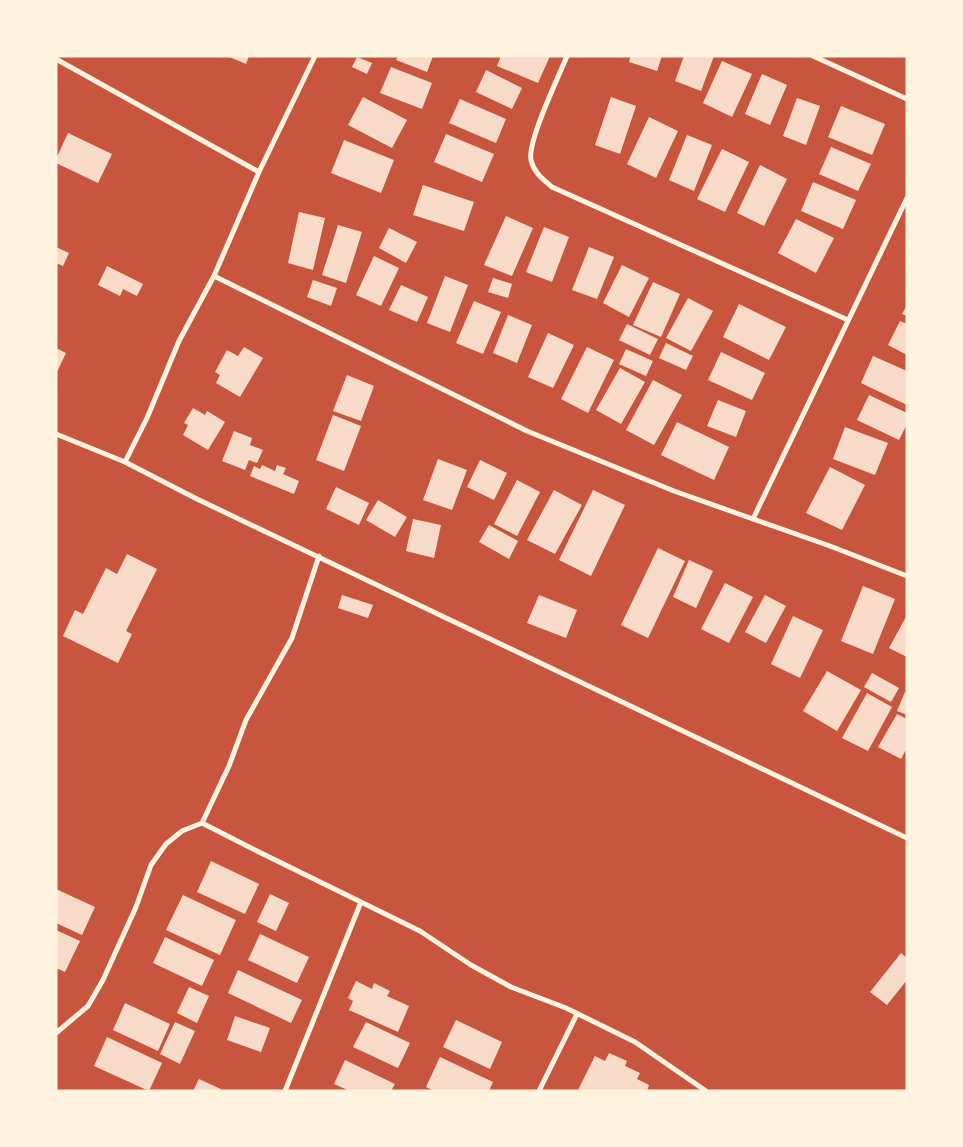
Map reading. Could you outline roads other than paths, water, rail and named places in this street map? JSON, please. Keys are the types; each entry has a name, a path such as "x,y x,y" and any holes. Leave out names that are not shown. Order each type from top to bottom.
{"street":[{"path":"125,462 147,418 179,341 214,276 259,172 315,56"},
{"path":"567,56 534,138 530,158 537,174 552,187 848,320"},
{"path":"813,56 907,99"},
{"path":"56,59 259,172"},
{"path":"753,519 907,198"},
{"path":"214,276 527,431 674,491 830,546 907,576"},
{"path":"56,434 125,462 197,499 320,556 907,838"},
{"path":"56,1033 88,1006 103,980 136,907 151,866 166,844 182,831 202,822 228,766 246,720 292,638 320,556"},
{"path":"202,822 420,931 471,965 511,987 578,1014 635,1042 706,1091"},
{"path":"285,1091 361,902"},
{"path":"539,1091 578,1014"}]}
